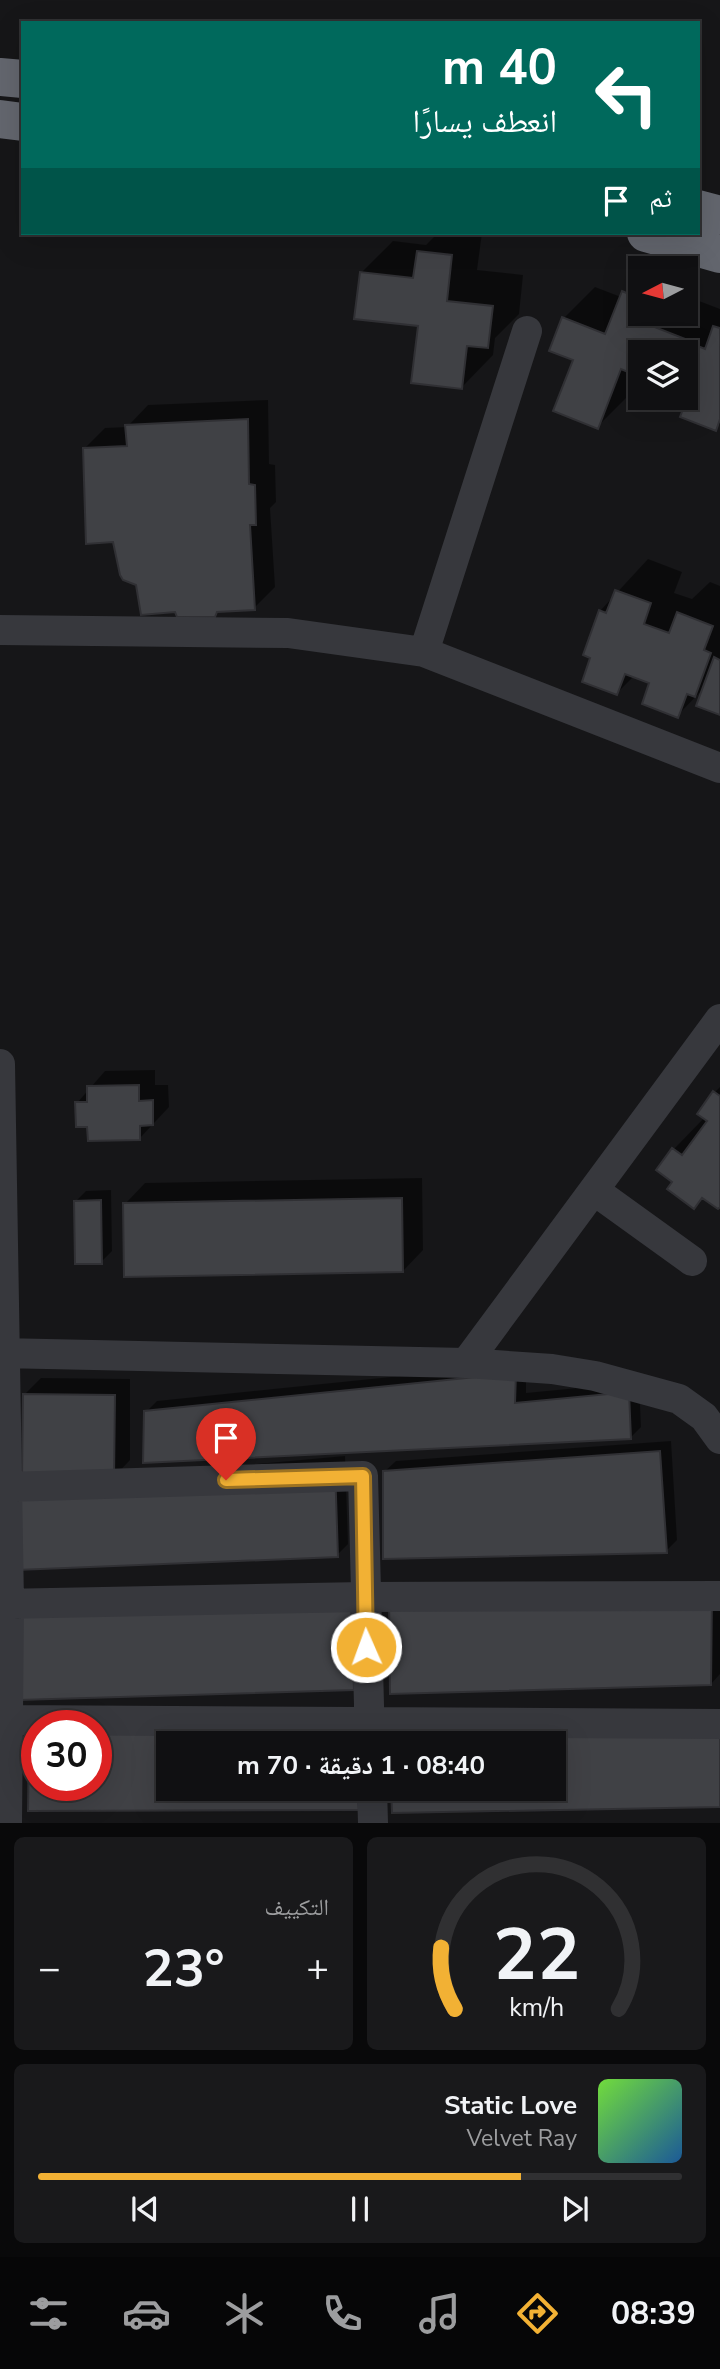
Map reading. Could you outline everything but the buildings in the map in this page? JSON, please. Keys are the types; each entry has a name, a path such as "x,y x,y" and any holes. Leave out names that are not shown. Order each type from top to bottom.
{"highway":[{"path":"0,77 21,79"},
{"path":"0,119 21,122"},
{"path":"700,210 720,215"},
{"path":"653,235 720,254"}],"street":[{"path":"424,653 527,331"},
{"path":"0,630 288,634 424,653 720,768"},
{"path":"466,1363 720,1019"},
{"path":"0,1064 2,1353 7,1487 7,1823"},
{"path":"595,1191 692,1261"},
{"path":"2,1353 466,1363 552,1369 648,1389 678,1399 692,1407 720,1439"},
{"path":"7,1487 363,1476 364,1597 370,1731"},
{"path":"5,1603 364,1597 720,1596"},
{"path":"6,1720 314,1731"},
{"path":"448,1731 720,1724"},
{"path":"372,1801 373,1823"}],"route":[{"path":"226,1480 363,1476 366,1647"}]}
